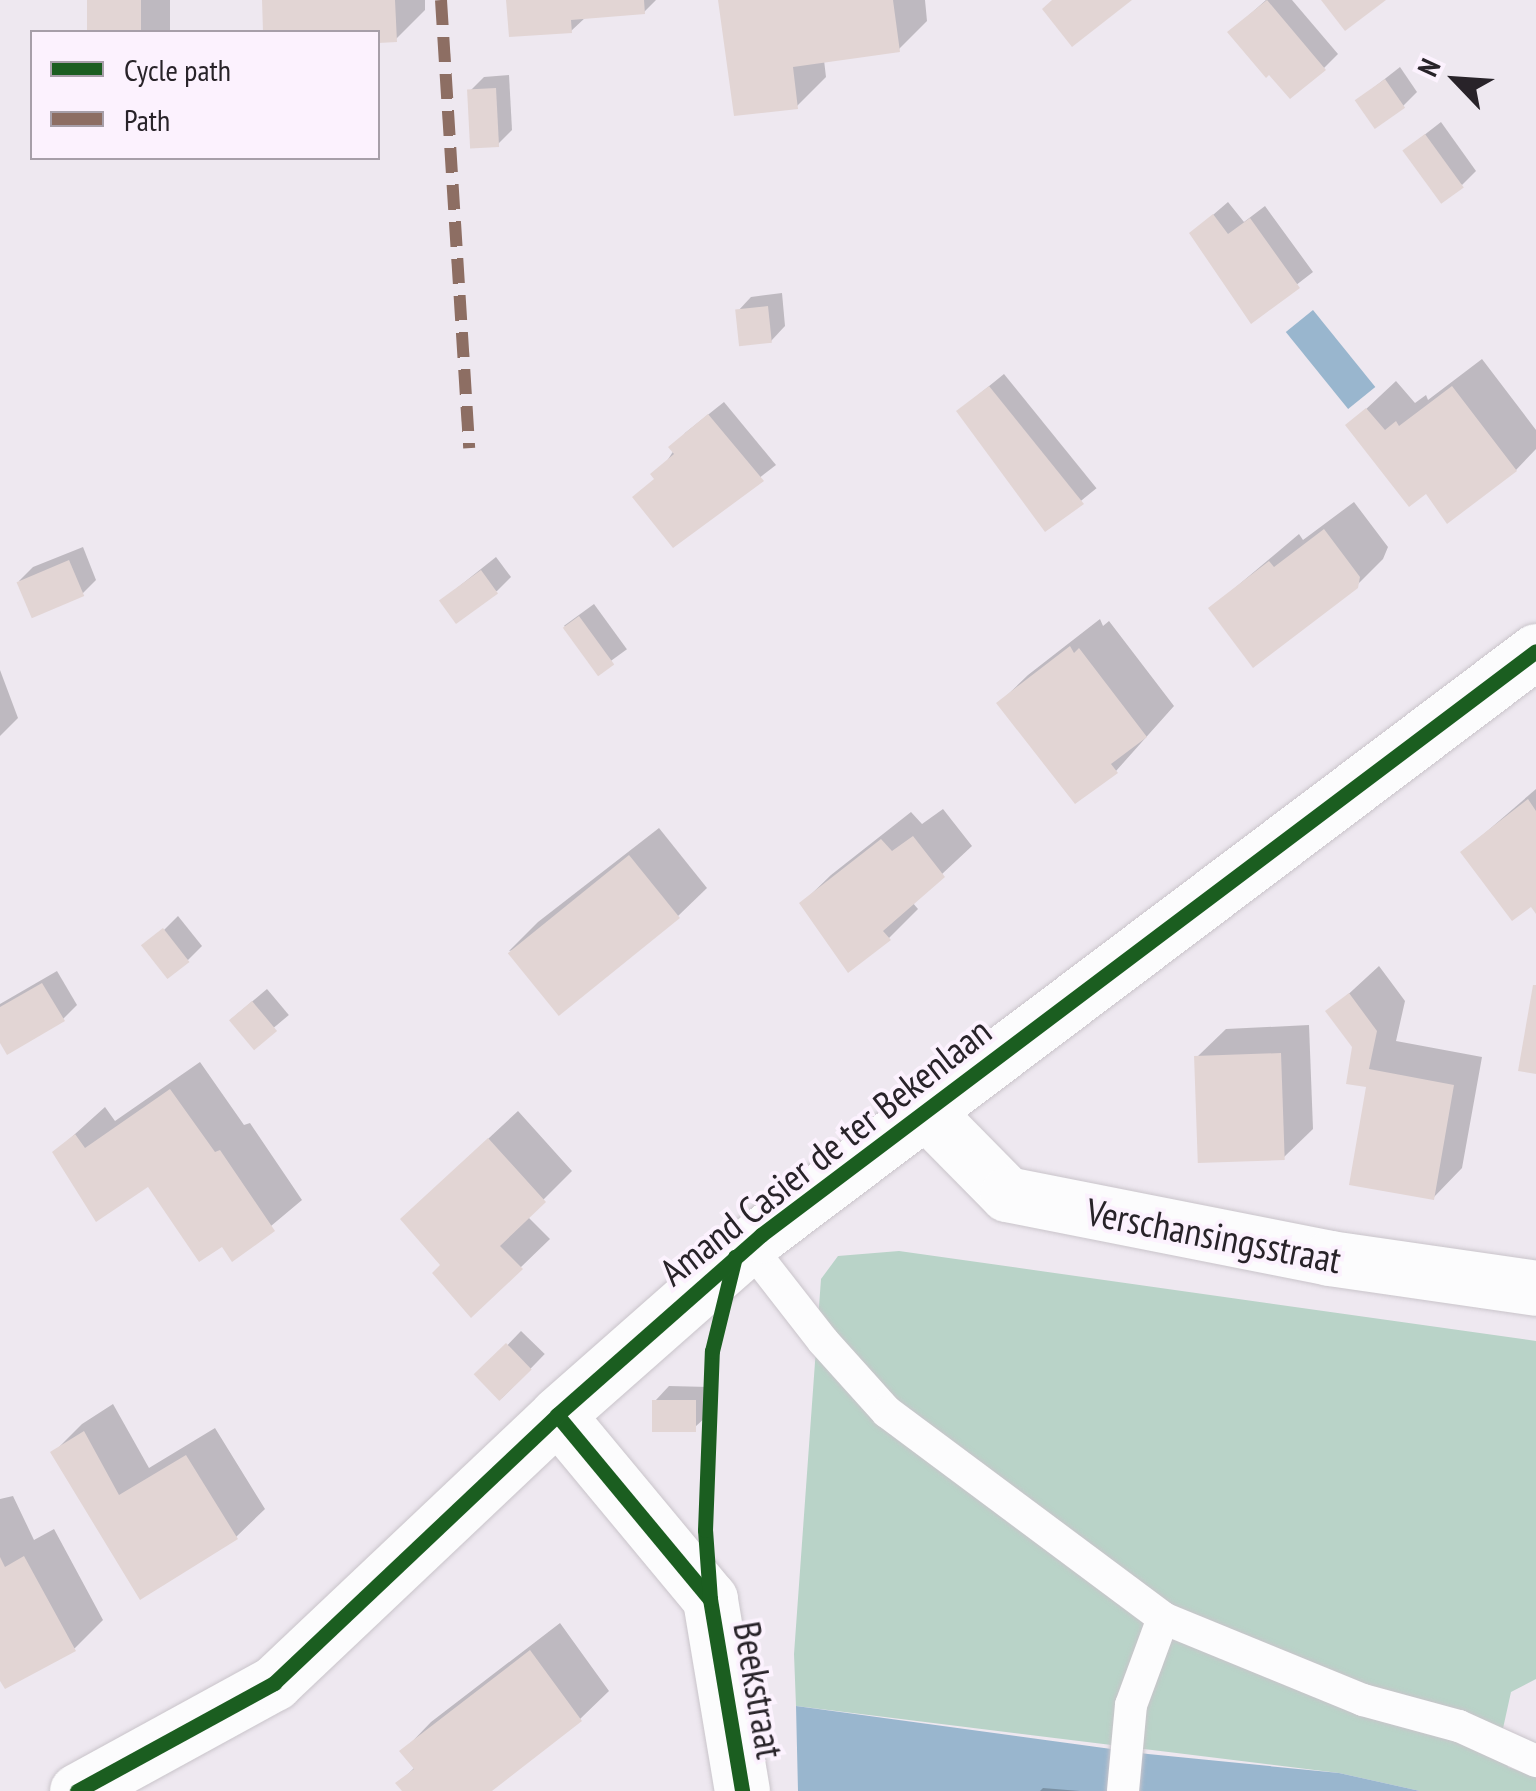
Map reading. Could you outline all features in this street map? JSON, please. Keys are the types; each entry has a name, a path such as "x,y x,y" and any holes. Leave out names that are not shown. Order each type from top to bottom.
{"street":[{"name":"Amand Casier de ter Bekenlaan","path":"77,1791 274,1683 557,1415 749,1246 1536,651"},
{"name":"Verschansingsstraat","path":"926,1112 1007,1194 1329,1258 1536,1288"},
{"name":"Beekstraat","path":"557,1415 710,1600 742,1791"}],"lane":[{"path":"749,1246 823,1342 887,1412 1163,1618 1363,1700 1459,1726 1536,1761"},
{"path":"1123,1791 1131,1705 1163,1618"}],"green space":[{"path":"899,1251 1536,1341 1536,1679 1511,1692 1502,1733 1508,1767 1536,1777 1536,1791 1420,1791 1339,1773 796,1706 794,1654 821,1279 838,1256"}],"water":[{"path":"1313,310 1375,387 1348,409 1286,332"},
{"path":"796,1706 1148,1754 1339,1773 1420,1791 798,1791"}],"building":[{"path":"87,0 141,0 141,30 87,30"},
{"path":"262,0 395,0 397,42 380,43 380,30 263,30"},
{"path":"506,0 644,0 645,14 571,20 572,33 509,37"},
{"path":"718,0 893,0 900,52 793,67 798,109 734,116"},
{"path":"1052,0 1132,0 1072,47 1042,9"},
{"path":"1267,0 1326,70 1290,99 1269,75 1266,78 1227,32"},
{"path":"1321,0 1386,0 1345,31"},
{"path":"1385,79 1405,108 1375,129 1355,100"},
{"path":"496,88 499,147 470,148 467,90"},
{"path":"1425,134 1464,187 1441,204 1402,150"},
{"path":"1213,214 1228,234 1250,218 1300,288 1251,324 1189,233"},
{"path":"768,306 772,343 739,346 735,309"},
{"path":"989,386 1084,504 1045,532 956,411"},
{"path":"1452,386 1517,471 1447,524 1426,494 1409,507 1345,425 1366,408 1385,430 1396,421 1399,426"},
{"path":"708,414 764,481 673,548 632,497 654,479 650,474 674,454 668,447"},
{"path":"1324,529 1360,577 1358,588 1253,668 1208,608 1269,561 1274,567"},
{"path":"69,560 84,596 32,618 17,582"},
{"path":"481,570 498,593 456,624 439,601"},
{"path":"579,616 614,665 598,676 563,628"},
{"path":"1070,646 1074,653 1079,648 1147,737 1111,764 1118,773 1075,804 996,703"},
{"path":"1528,799 1536,811 1536,914 1531,907 1512,921 1460,852"},
{"path":"913,836 945,877 883,931 891,940 848,973 799,903 881,839 892,851"},
{"path":"629,855 680,918 559,1016 508,953"},
{"path":"163,928 189,962 167,979 141,945"},
{"path":"42,983 65,1021 7,1055 0,1043 0,1007"},
{"path":"1536,985 1536,1074 1518,1071"},
{"path":"1349,993 1377,1031 1369,1069 1454,1085 1434,1200 1349,1185 1366,1087 1346,1084 1352,1047 1325,1011"},
{"path":"252,1001 277,1031 254,1050 229,1020"},
{"path":"1281,1053 1285,1160 1198,1163 1194,1056"},
{"path":"170,1089 215,1152 220,1150 275,1231 232,1262 222,1247 199,1262 148,1187 96,1222 52,1152 75,1134 85,1148"},
{"path":"488,1138 546,1202 500,1246 523,1269 471,1318 432,1273 440,1265 400,1219"},
{"path":"506,1343 532,1370 499,1401 474,1374"},
{"path":"652,1400 696,1400 696,1432 652,1432"},
{"path":"84,1431 119,1495 186,1455 238,1539 140,1600 50,1452"},
{"path":"24,1556 76,1651 5,1689 0,1681 0,1557 5,1567"},
{"path":"530,1650 582,1721 492,1791 402,1791 395,1783 414,1769 399,1751"}],"marked path":[{"path":"441,0 469,448"}],"cycle path":[{"path":"77,1791 274,1683 557,1415 761,1235 1536,651"},
{"path":"710,1599 705,1530 712,1351 735,1257"},
{"path":"557,1415 710,1599 742,1791"}]}
